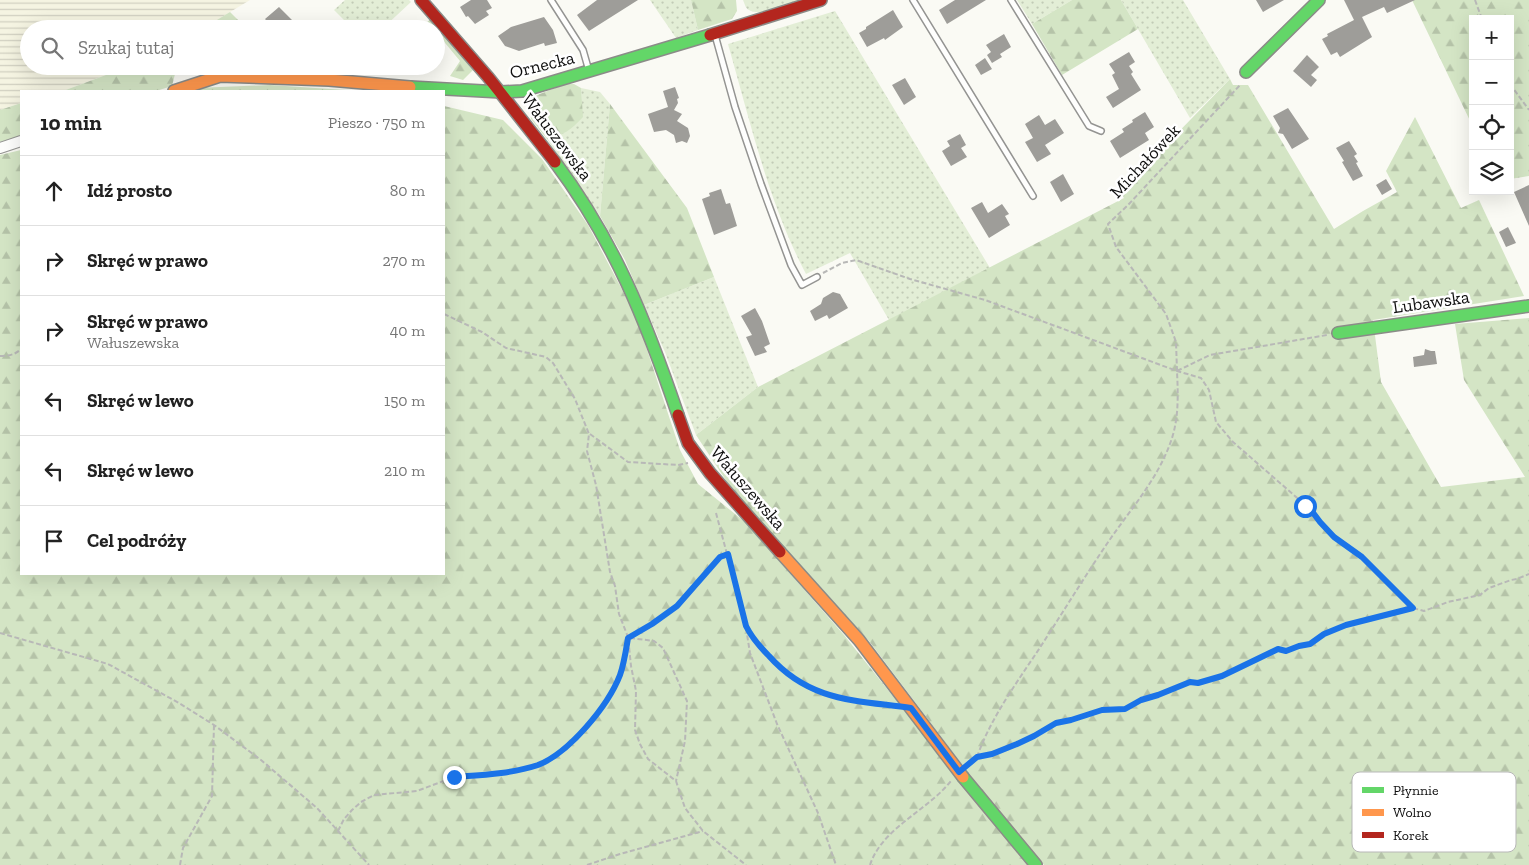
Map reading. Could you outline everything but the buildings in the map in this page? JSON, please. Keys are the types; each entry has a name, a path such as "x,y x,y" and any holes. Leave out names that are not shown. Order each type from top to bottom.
{"street":[{"name":"Wałuszewska","path":"421,0 438,20"},
{"name":"Ornecka","path":"177,90 220,76 329,80 437,89 522,91 821,0"},
{"path":"1246,72 1319,0"},
{"name":"Wałuszewska","path":"445,28 501,92 572,183 606,239 640,310 688,443 694,453 726,492 859,640 959,772 1036,865"},
{"path":"0,148 20,141"},
{"name":"Lubawska","path":"1338,333 1529,306"}],"lane":[{"path":"551,0 583,50 589,72"},
{"path":"913,0 1033,196"},
{"path":"1011,0 1089,126 1101,131"},
{"path":"714,32 735,107 791,265 802,285 817,277"}],"path":[{"path":"1475,0 1481,15"},
{"name":"Michałówek","path":"1177,371 1176,342 1166,314 1116,247 1108,224 1128,206 1240,85 1246,72"},
{"path":"1514,89 1529,110"},
{"path":"817,277 842,263 856,260 910,279 985,300 1177,371 1201,378 1209,390 1216,422 1233,442 1311,510 1334,537 1362,557 1413,608"},
{"path":"445,314 482,332 506,348 546,357 553,362 575,399 589,434 587,451 596,485 610,572 619,614 628,638 636,691 635,730 648,759 676,781"},
{"path":"1177,371 1210,355 1338,333"},
{"path":"0,356 17,352 20,349"},
{"path":"870,865 892,832 941,793 959,772 977,757 998,712 1016,683 1153,478 1172,438 1178,404 1177,371"},
{"path":"589,434 628,462 678,465 695,461"},
{"path":"716,513 746,626 750,653 776,724 818,813 836,865"},
{"path":"338,831 344,819 352,810 361,802 374,795 417,791 454,777 515,771 547,761 578,737 606,701 620,675 628,638 677,606 720,557 728,554"},
{"path":"977,757 992,754 1017,744 1056,723 1102,710 1125,709 1141,700 1190,682 1198,683 1222,676 1278,649 1286,651 1310,644 1324,634 1346,625 1413,608 1424,611 1448,602 1480,595 1489,588 1529,574"},
{"path":"746,626 750,635 774,662 798,682 814,690 863,703 911,708"},
{"path":"0,632 108,664 179,703 214,725 261,760 317,808 369,865"},
{"path":"628,638 654,641 663,648 687,701 685,741 676,781 685,808 703,831 746,865"},
{"path":"180,865 183,848 212,796 214,725"},
{"path":"587,865 703,831"}],"green space":[{"path":"0,0 250,0 217,20 20,20 20,75 106,75 66,90 20,90 20,103 0,110"},
{"path":"345,0 409,0 411,2 392,20 344,20 334,10"},
{"path":"650,0 691,0 698,30 676,38"},
{"path":"691,0 736,0 737,11 732,19 698,30"},
{"path":"743,0 801,0 775,9 754,12 746,7"},
{"path":"1017,0 1072,0 1032,24"},
{"path":"1072,0 1121,0 1138,29 1062,75 1032,24"},
{"path":"1121,0 1183,0 1230,79 1190,118"},
{"path":"1412,0 1529,0 1529,176 1514,178 1514,15 1469,15 1469,119"},
{"path":"835,11 990,268 889,320 850,253 806,274 770,190 728,44"},
{"path":"230,12 238,20 217,20"},
{"path":"445,36 473,70 463,80 450,76 460,61 445,43"},
{"path":"106,75 175,75 172,86 159,90 66,90"},
{"path":"1230,79 1233,85 1248,85 1334,229 1397,192 1386,171 1415,117 1461,208 1479,200 1524,296 1373,320 1381,382 1441,487 1525,477 1464,380 1455,324 1529,318 1529,865 1044,865 970,775 869,641 733,491 696,435 758,387 1124,198 1120,192"},
{"path":"566,84 574,84 581,88 583,117 566,132 546,138 531,119 529,103 537,95"},
{"path":"270,85 346,90 191,90 196,88"},
{"path":"581,88 600,92 610,104 600,216 546,138 554,137 582,117"},
{"path":"20,103 20,136 0,142 0,110"},
{"path":"610,104 687,208 714,277 644,305 625,260 600,216"},
{"path":"445,106 503,120 542,159 588,225 636,316 680,450 698,484 745,522 844,635 1028,865 0,865 0,155 20,150 20,575 445,575"},
{"path":"714,277 758,387 696,435 665,352 644,305"}],"traffic: fast":[{"path":"1246,72 1319,0"},
{"path":"410,87 501,92 522,91 710,35"},
{"path":"555,162 576,192 612,252 654,347 678,415"},
{"path":"1338,333 1529,306"},
{"path":"963,777 1036,865"}],"traffic: slow":[{"path":"177,90 220,76 329,80 410,87"},
{"path":"780,552 859,640 963,777"}],"traffic: jam":[{"path":"421,0 438,20"},
{"path":"710,35 821,0"},
{"path":"445,28 488,77 555,162"},
{"path":"678,415 688,443 710,473 780,552"}],"route":[{"path":"454,777 515,771 538,765 556,755 578,737 606,701 620,675 628,638 677,606 720,557 728,554 746,626 750,635 774,662 798,682 814,690 863,703 911,708 959,772 977,757 992,754 1017,744 1056,723 1102,710 1122,710 1145,698 1158,695 1190,682 1198,683 1222,676 1278,649 1286,651 1310,644 1324,634 1346,625 1413,608 1362,557 1334,537 1311,510 1305,506"}]}
